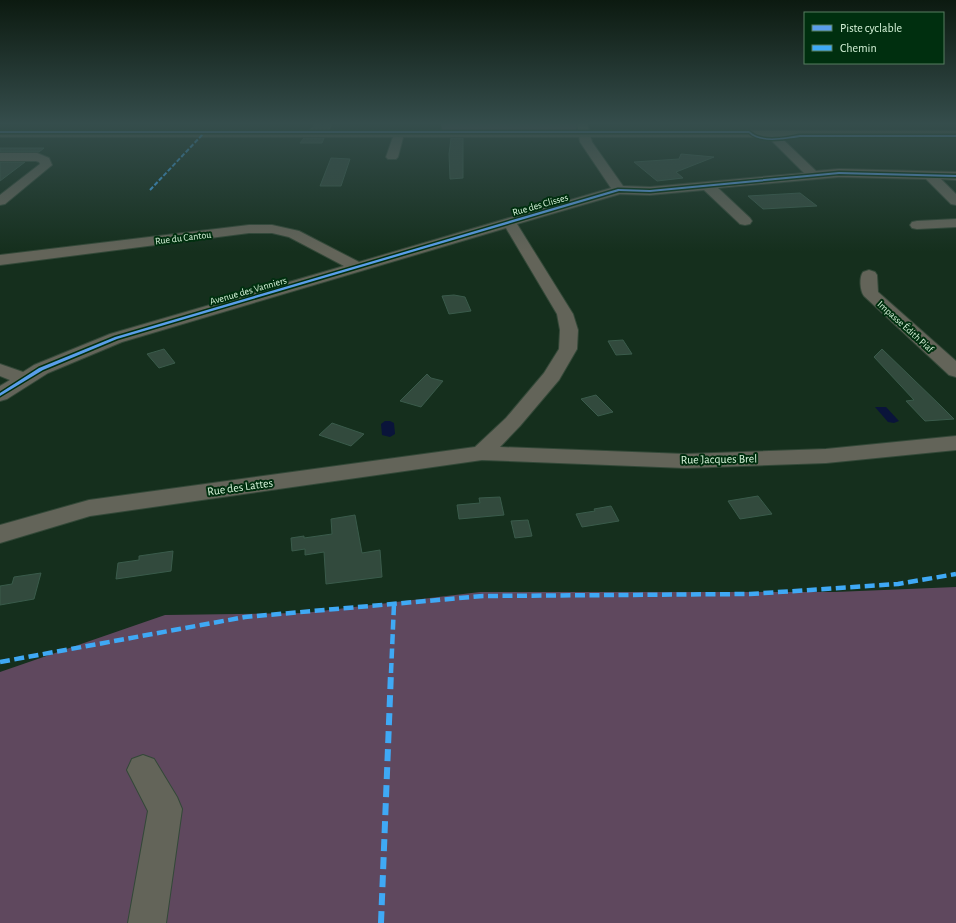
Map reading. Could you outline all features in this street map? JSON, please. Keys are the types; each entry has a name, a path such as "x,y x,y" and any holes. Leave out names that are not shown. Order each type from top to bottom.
{"street":[{"path":"0,201 45,166"},
{"path":"603,166 619,190"},
{"path":"803,166 812,175 878,173 956,176"},
{"name":"Rue des Clisses","path":"482,453 513,422 552,376 568,349 569,330 565,314 509,222 619,190 650,192 812,175"},
{"path":"929,175 956,201"},
{"path":"708,186 744,221"},
{"name":"Avenue des Vanniers","path":"0,395 48,366 116,338 509,222"},
{"path":"916,225 956,223"},
{"name":"Rue du Cantou","path":"0,260 241,230 272,229 294,234 358,267"},
{"name":"Impasse Édith Piaf","path":"869,275 870,293 956,371"},
{"path":"0,370 25,379"},
{"name":"Rue Jacques Brel","path":"482,453 684,460 826,456 956,443"},
{"name":"Rue des Lattes","path":"0,534 90,508 482,453"},
{"path":"143,770 165,809 147,923"}],"shaded area":[{"path":"956,587 956,923 0,923 0,672 165,615 304,613 480,592 835,592"}],"water":[{"path":"875,407 886,407 899,421 894,423 888,422"},
{"path":"385,421 394,423 395,434 390,437 382,435 381,424"}],"building":[{"path":"0,166 20,166 0,181"},
{"path":"328,166 348,166 341,186 320,186"},
{"path":"449,166 463,166 463,178 450,179"},
{"path":"639,166 691,166 676,172 683,178 657,181"},
{"path":"800,193 817,206 763,209 748,196"},
{"path":"454,295 465,297 471,311 449,314 442,296"},
{"path":"623,340 632,354 616,355 608,341"},
{"path":"164,349 175,363 159,368 147,354"},
{"path":"882,349 954,419 925,421 906,401 914,400 874,357"},
{"path":"427,374 431,378 443,381 421,407 400,401"},
{"path":"596,395 613,412 598,416 581,399"},
{"path":"332,423 364,434 351,446 319,435"},
{"path":"758,496 772,514 740,519 728,501"},
{"path":"500,497 504,515 459,519 457,505 480,503 479,498"},
{"path":"611,506 619,521 582,527 576,514 595,511 594,509"},
{"path":"355,515 362,553 380,550 382,577 326,584 324,552 305,555 305,549 292,551 291,538 304,536 304,538 332,534 331,519"},
{"path":"528,520 532,536 515,538 511,521"},
{"path":"173,551 171,571 116,579 118,563 139,560 139,556"},
{"path":"41,573 34,599 0,605 0,586 12,584 14,577"}],"marked path":[{"path":"150,190 173,166"},
{"path":"0,662 245,617 483,596 750,594 898,584 956,574"},
{"path":"381,923 394,604"}],"cycle path":[{"path":"0,395 41,369 116,338 619,190 650,191 839,173 956,176"}]}
